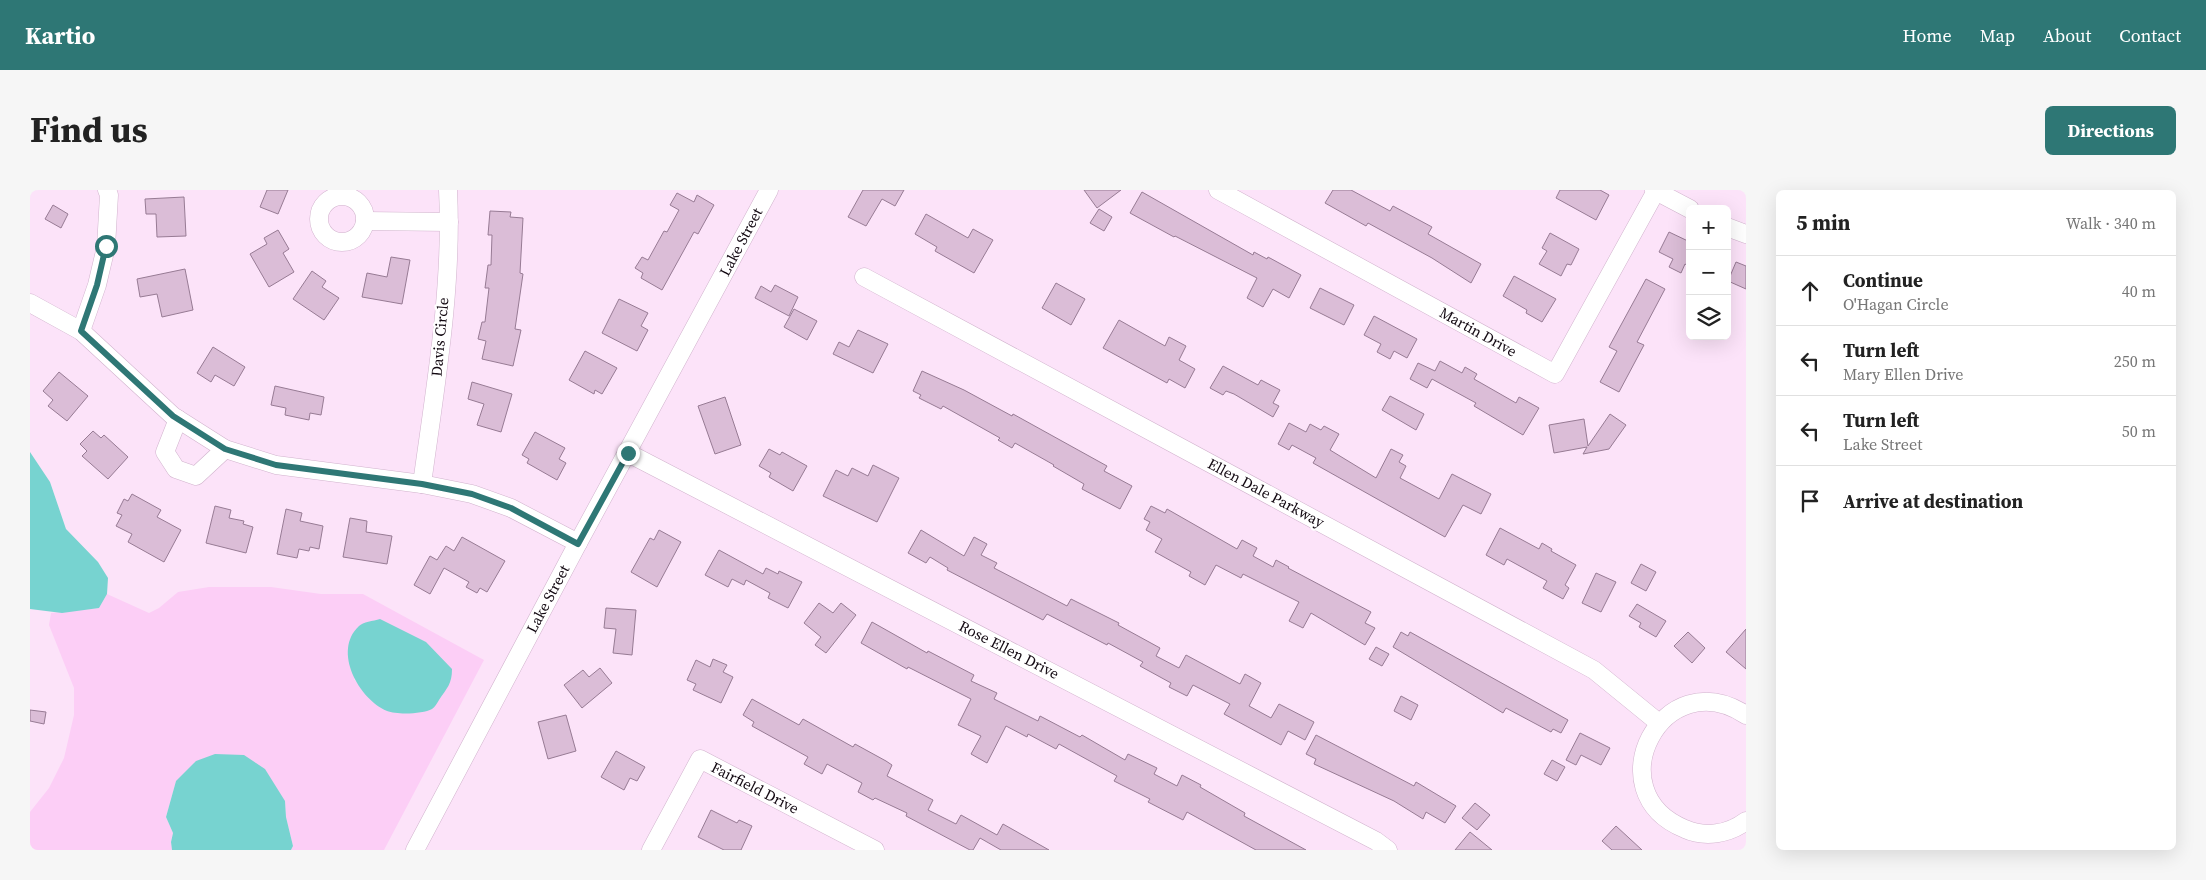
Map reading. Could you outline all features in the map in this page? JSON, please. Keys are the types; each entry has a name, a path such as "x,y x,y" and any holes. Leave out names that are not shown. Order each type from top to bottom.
{"street":[{"path":"81,331 97,285 106,246 109,195 107,190"},
{"name":"Davis Circle","path":"422,484 440,350 449,222 448,190"},
{"name":"Lake Street","path":"415,850 769,190"},
{"name":"Martin Drive","path":"1218,190 1555,374 1655,191"},
{"path":"1655,191 1686,207"},
{"path":"365,221 449,222"},
{"path":"1731,229 1746,234"},
{"name":"Ellen Dale Parkway","path":"864,277 1594,670 1659,723"},
{"path":"30,303 81,331 178,419 225,449 276,465 422,484 472,494 511,508 578,544"},
{"path":"178,419 165,452 176,469 196,476 225,449"},
{"name":"Rose Ellen Drive","path":"628,453 1367,836 1388,850"},
{"path":"1746,715 1736,708 1716,702 1695,703 1675,710 1659,723 1646,742 1641,765 1644,788 1655,808 1672,824 1693,833 1716,834 1738,827 1746,821"},
{"name":"Fairfield Drive","path":"650,850 700,759 875,850"}],"shaded area":[{"path":"30,452 50,482 66,529 98,562 108,578 107,594 99,608 62,613 30,609"},
{"path":"209,587 271,587 321,594 363,594 484,660 384,850 291,850 293,846 286,817 285,801 176,781 166,817 173,833 172,850 30,850 30,812 49,788 64,758 74,715 74,688 49,625 51,613 99,608 107,594 149,613 159,608 178,592","holes":["412,637 426,642 387,711 367,695 354,679"]},
{"path":"380,619 426,642 452,669 448,686 432,709 410,713 387,711 367,696 352,673 348,648 351,636 359,626"},
{"path":"215,754 244,755 265,769 285,801 286,817 293,846 291,850 172,850 173,833 166,817 176,781 196,761"}],"building":[{"path":"267,190 288,190 278,214 260,207"},
{"path":"863,190 904,190 895,206 882,199 866,226 848,217"},
{"path":"1084,190 1121,190 1097,208"},
{"path":"1333,190 1351,190 1390,211 1393,206 1432,227 1428,234 1481,264 1471,283 1432,258 1368,223 1366,226 1325,203"},
{"path":"1560,190 1600,190 1609,195 1596,220 1556,198"},
{"path":"1142,192 1253,255 1254,252 1267,259 1268,257 1301,275 1289,298 1273,289 1263,307 1247,298 1257,278 1130,213"},
{"path":"677,193 694,202 697,195 714,205 698,234 694,232 662,290 641,278 643,273 635,268 642,257 648,260 664,231 667,232 679,210 670,205"},
{"path":"184,197 186,236 157,237 156,214 146,214 145,199"},
{"path":"53,205 68,214 61,228 45,219"},
{"path":"1099,209 1112,217 1104,231 1090,223"},
{"path":"490,211 511,212 510,217 523,218 520,273 523,274 515,329 521,330 513,366 482,359 486,341 478,339 482,322 485,322 489,288 485,288 488,265 491,265 492,235 488,235"},
{"path":"926,214 968,238 973,229 993,240 974,273 935,251 937,247 915,234"},
{"path":"278,230 289,249 283,253 294,272 269,287 250,254 267,244 264,238"},
{"path":"1669,232 1686,240 1686,265 1681,273 1669,267 1673,259 1659,252"},
{"path":"1550,233 1579,249 1571,265 1567,264 1561,276 1539,264 1547,251 1542,248"},
{"path":"391,257 410,260 402,304 362,297 367,273 387,277"},
{"path":"1736,262 1746,266 1746,289 1731,282 1731,274"},
{"path":"185,269 193,310 162,317 157,294 140,297 137,279"},
{"path":"312,271 326,281 322,287 339,298 324,320 293,299"},
{"path":"1514,276 1556,299 1542,322 1526,313 1527,310 1503,296"},
{"path":"1646,279 1665,289 1637,342 1644,345 1619,392 1600,382 1617,351 1609,347"},
{"path":"1056,283 1085,299 1071,325 1042,308"},
{"path":"775,285 798,297 789,316 755,298 761,286 771,292"},
{"path":"1320,288 1354,305 1344,325 1310,308"},
{"path":"619,299 648,313 641,326 648,330 637,351 602,333"},
{"path":"794,309 817,321 807,340 784,327"},
{"path":"1374,316 1417,339 1407,358 1394,351 1390,359 1377,352 1381,344 1364,335"},
{"path":"1119,320 1165,346 1169,337 1186,346 1179,360 1195,369 1185,388 1169,379 1167,383 1103,348"},
{"path":"858,330 888,344 873,373 833,354 839,342 849,347"},
{"path":"213,347 245,367 234,386 215,375 211,382 197,373"},
{"path":"585,351 617,368 602,394 595,390 594,394 569,380"},
{"path":"1440,361 1462,373 1465,367 1477,374 1474,379 1516,403 1519,397 1539,408 1523,435 1474,406 1476,403 1432,379 1427,388 1410,379 1418,363 1435,371"},
{"path":"1223,366 1258,385 1261,380 1280,390 1273,403 1279,406 1273,417 1234,394 1226,391 1223,395 1210,388"},
{"path":"922,371 964,390 1012,416 1013,414 1107,466 1104,471 1132,486 1120,509 1082,489 1084,484 1015,443 1012,448 998,440 1000,438 943,406 941,409 919,398 921,395 913,391"},
{"path":"59,372 88,396 67,421 48,406 53,400 43,391"},
{"path":"472,382 512,394 501,432 477,425 484,404 468,399"},
{"path":"275,386 324,397 321,415 310,413 309,420 285,415 286,408 271,405"},
{"path":"1390,396 1424,414 1416,430 1382,410"},
{"path":"725,397 741,445 715,454 698,406"},
{"path":"1610,414 1626,425 1609,449 1583,454 1587,447 1554,453 1549,425 1584,419 1588,446"},
{"path":"1289,423 1306,432 1310,424 1321,430 1324,426 1339,434 1330,450 1376,478 1391,449 1403,455 1399,462 1406,466 1400,478 1439,499 1452,474 1491,494 1481,514 1463,505 1445,537 1313,463 1316,458 1292,445 1289,450 1278,444"},
{"path":"93,431 101,438 104,435 128,457 108,479 82,456 87,451 80,444"},
{"path":"535,432 565,448 559,459 566,463 557,480 527,463 529,459 522,455"},
{"path":"769,449 780,455 782,452 807,466 793,491 769,477 771,473 759,466"},
{"path":"873,465 899,478 877,522 823,496 836,470 848,476 852,468 868,476"},
{"path":"132,494 161,510 157,517 181,530 164,562 128,542 132,534 116,526 122,515 117,513 124,499 128,501"},
{"path":"215,506 231,510 229,518 244,521 243,524 253,527 246,553 206,543"},
{"path":"1151,506 1165,513 1167,509 1237,549 1242,540 1257,548 1253,556 1273,567 1276,560 1371,612 1365,623 1375,628 1365,645 1311,613 1303,628 1289,621 1299,602 1243,574 1241,578 1216,565 1205,585 1189,576 1191,572 1155,552 1162,539 1146,530 1150,522 1144,519"},
{"path":"286,509 302,513 300,521 323,526 319,549 310,547 309,551 299,549 297,558 277,554"},
{"path":"350,518 367,521 366,532 392,536 387,564 343,557"},
{"path":"1500,528 1539,549 1542,543 1552,549 1551,551 1576,565 1565,585 1569,588 1563,599 1543,588 1547,581 1507,559 1504,565 1486,555"},
{"path":"659,530 681,542 657,587 631,572 650,538 654,540"},
{"path":"921,530 964,556 974,537 987,544 981,555 997,563 994,568 1067,606 1071,599 1119,623 1118,625 1160,648 1156,656 1179,668 1186,655 1240,684 1245,674 1261,683 1249,706 1271,718 1279,704 1314,722 1305,740 1288,731 1281,745 1224,714 1230,704 1193,685 1187,696 1169,687 1171,683 1140,666 1143,662 1108,643 1107,645 1047,614 1043,620 947,570 948,568 930,557 926,563 908,553"},
{"path":"462,537 505,561 487,592 480,588 477,593 466,587 469,582 444,568 430,594 414,585 430,556 437,560 446,546 454,551"},
{"path":"719,550 763,574 766,568 778,574 779,571 802,582 788,608 768,598 770,593 746,580 744,585 732,579 728,587 705,575"},
{"path":"1641,564 1656,572 1646,591 1631,583"},
{"path":"1596,573 1616,582 1601,612 1582,603"},
{"path":"819,603 833,613 841,603 856,615 826,653 815,645 821,637 804,623"},
{"path":"1637,604 1666,621 1656,637 1639,627 1641,623 1629,616"},
{"path":"606,608 636,610 632,655 613,653 616,629 604,628"},
{"path":"872,622 927,653 928,651 974,675 971,681 997,693 994,699 1038,721 1040,716 1080,737 1082,735 1125,760 1128,754 1157,768 1154,774 1177,786 1182,775 1245,813 1244,816 1306,850 1256,850 1187,812 1183,820 1148,802 1150,799 1114,781 1117,776 1059,744 1056,749 1028,734 1027,737 1006,726 987,763 971,754 981,736 958,725 971,699 908,667 907,669 861,643"},
{"path":"1746,629 1746,669 1726,652"},
{"path":"1401,632 1408,636 1410,632 1568,720 1561,733 1553,729 1551,732 1506,708 1503,713 1393,647"},
{"path":"1688,632 1705,648 1692,663 1674,646"},
{"path":"1376,647 1389,654 1382,666 1369,659"},
{"path":"713,659 727,665 723,672 733,677 721,703 693,690 696,684 687,680 696,660 710,667"},
{"path":"600,668 612,683 582,708 564,685 583,670 589,677"},
{"path":"1401,696 1418,705 1411,720 1394,711"},
{"path":"752,699 799,725 803,719 853,747 855,744 886,761 892,765 887,776 933,800 928,810 956,824 961,815 997,835 1003,824 1049,850 1001,850 980,838 973,850 970,850 906,816 907,813 858,792 862,783 827,764 822,774 804,764 808,757 752,726 754,722 743,715"},
{"path":"30,710 46,712 44,724 30,721"},
{"path":"566,715 576,751 548,759 538,722"},
{"path":"1580,733 1610,748 1601,765 1581,755 1576,765 1566,760"},
{"path":"1316,735 1414,786 1416,782 1456,806 1445,823 1426,812 1423,819 1394,801 1314,764 1316,759 1306,754"},
{"path":"616,751 645,767 637,781 630,778 624,790 601,777"},
{"path":"1552,760 1565,767 1557,781 1544,774"},
{"path":"1475,803 1490,815 1477,830 1462,818"},
{"path":"711,810 737,823 739,820 752,826 741,850 724,850 698,837"},
{"path":"1616,826 1642,850 1612,850 1602,841"},
{"path":"1470,832 1492,850 1455,850"}],"route":[{"path":"106,246 97,285 81,331 173,416 225,449 276,465 422,484 472,494 511,508 578,544 628,453"}]}
